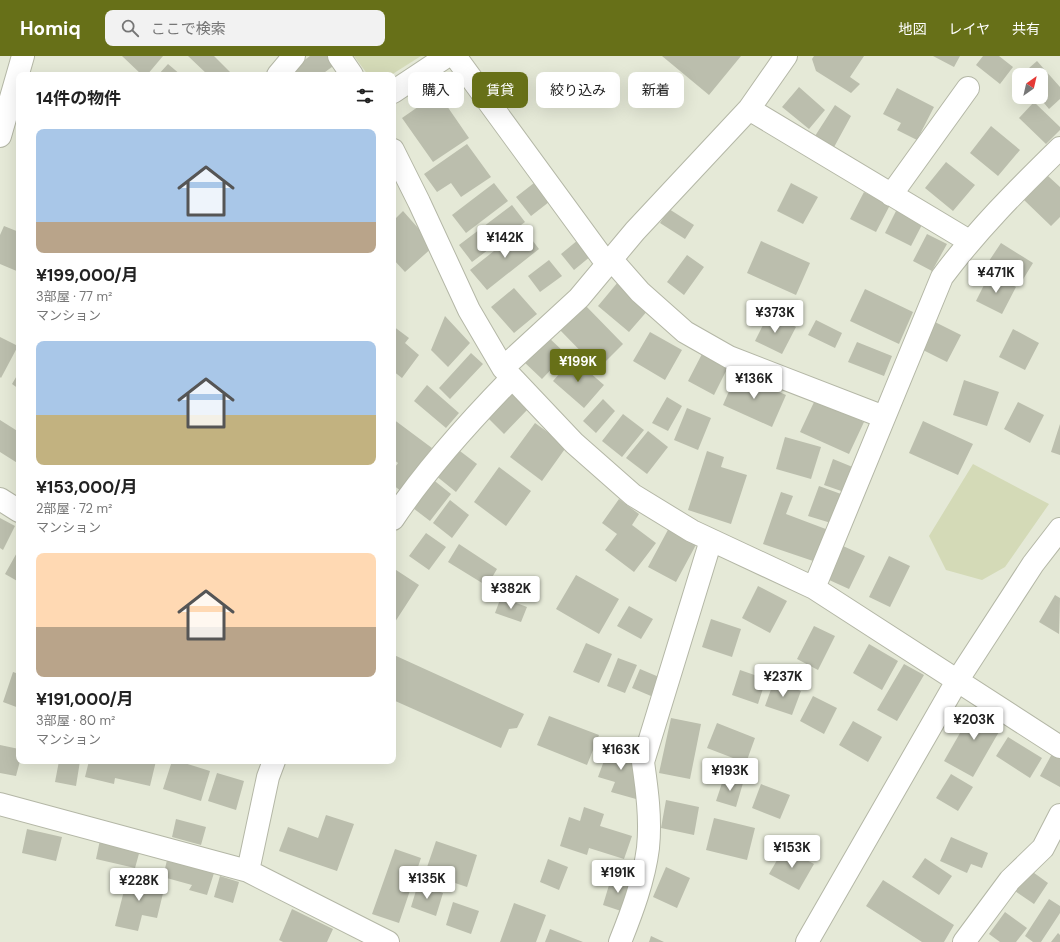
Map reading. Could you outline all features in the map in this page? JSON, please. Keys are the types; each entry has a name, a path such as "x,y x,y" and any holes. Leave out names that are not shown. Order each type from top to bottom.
{"street":[{"path":"18,72 23,56"},
{"path":"281,72 294,56"},
{"path":"339,56 350,72"},
{"path":"396,90 447,56"},
{"path":"455,56 609,262 640,292 691,335 729,357 884,417"},
{"path":"396,508 399,496 463,429 507,373 579,298 635,231 749,109 786,56"},
{"path":"0,136 16,80"},
{"path":"891,195 968,88"},
{"path":"749,109 969,241"},
{"path":"814,588 942,277 969,241 1007,200 1058,155"},
{"path":"396,156 469,310 507,373 574,444 633,496 692,531 814,588 1060,746"},
{"path":"0,499 16,509"},
{"path":"807,942 957,681 1033,564 1060,529"},
{"path":"620,942 635,904 648,848 648,800 643,762 711,540"},
{"path":"248,871 268,777 273,764"},
{"path":"0,804 248,871 388,942"},
{"path":"964,942 1010,880 1043,848 1060,815"}],"green space":[{"path":"354,56 421,56 396,72 366,72"},
{"path":"973,464 1049,504 1005,567 982,580 946,570 929,536"}],"building":[{"path":"122,56 163,56 150,72 139,72"},
{"path":"188,56 214,56 230,72 205,72"},
{"path":"310,56 330,56 336,64 325,72 294,72 292,69"},
{"path":"662,56 741,56 709,95 684,74 684,72 681,72"},
{"path":"814,56 864,56 850,77 860,84 851,93 816,71 812,59"},
{"path":"933,56 960,56 954,67"},
{"path":"983,56 999,56 1013,67 1000,84 976,65"},
{"path":"1037,61 1043,68 1029,68"},
{"path":"168,64 177,72 161,72"},
{"path":"1048,73 1060,87 1060,99 1049,109 1045,104 1048,104"},
{"path":"799,87 825,110 809,129 782,107"},
{"path":"897,88 934,107 917,140 897,130 901,123 883,114"},
{"path":"1032,104 1036,104 1060,127 1060,130 1046,144 1019,118"},
{"path":"835,105 851,116 833,149 815,136"},
{"path":"416,108 448,108 469,138 433,162 402,118"},
{"path":"991,126 1020,150 998,176 970,153"},
{"path":"467,144 491,177 461,197 451,183 437,192 424,174"},
{"path":"946,162 975,185 953,211 925,188"},
{"path":"1048,176 1060,187 1060,217 1051,226 1024,200"},
{"path":"494,183 508,201 466,233 452,215"},
{"path":"534,183 549,202 531,216 516,197"},
{"path":"791,183 818,197 803,224 777,211"},
{"path":"864,192 890,205 876,232 850,219"},
{"path":"512,205 525,222 472,262 459,245"},
{"path":"899,205 925,219 911,246 885,233"},
{"path":"669,209 694,225 685,239 660,223"},
{"path":"403,211 434,246 405,272 396,262 396,218"},
{"path":"4,226 16,231 16,271 0,264 0,235"},
{"path":"523,228 539,249 487,290 470,270"},
{"path":"927,234 947,244 932,271 913,261"},
{"path":"578,240 591,256 574,270 561,254"},
{"path":"761,241 810,263 796,295 747,273"},
{"path":"1001,243 1033,263 1022,281 989,261"},
{"path":"687,255 704,267 684,295 667,282"},
{"path":"549,260 562,276 540,292 528,276"},
{"path":"990,273 1016,287 1002,314 976,301"},
{"path":"618,282 649,309 629,332 598,306"},
{"path":"514,288 537,314 514,333 491,307"},
{"path":"865,289 913,312 899,344 850,321"},
{"path":"585,305 623,344 598,369 560,330"},
{"path":"769,313 796,327 782,354 755,341"},
{"path":"445,316 470,343 448,367 431,350"},
{"path":"816,320 842,333 835,348 808,335"},
{"path":"935,322 961,335 947,362 921,349"},
{"path":"396,328 409,338 405,343 419,355 402,378 396,373"},
{"path":"1013,329 1039,343 1025,370 999,357"},
{"path":"650,332 682,350 665,380 633,361"},
{"path":"547,336 566,354 542,379 523,361"},
{"path":"0,337 16,345 16,350 1,378"},
{"path":"857,342 892,356 884,376 848,362"},
{"path":"471,353 483,364 450,399 439,388"},
{"path":"702,354 728,367 714,395 688,381"},
{"path":"573,358 604,385 584,408 553,381"},
{"path":"737,373 786,395 772,427 723,405"},
{"path":"16,377 16,387 12,384"},
{"path":"964,380 999,392 987,426 953,415"},
{"path":"427,385 459,413 446,428 414,401"},
{"path":"510,390 528,409 504,434 485,415"},
{"path":"667,397 682,406 668,431 652,423"},
{"path":"603,399 615,411 596,433 583,421"},
{"path":"815,400 864,422 849,454 800,432"},
{"path":"1018,402 1044,415 1030,443 1004,429"},
{"path":"687,408 711,418 698,450 674,440"},
{"path":"623,414 644,430 622,457 602,441"},
{"path":"0,420 16,430 16,462 0,452"},
{"path":"396,421 432,448 401,491 396,487 396,466 398,463 396,461"},
{"path":"923,421 973,444 958,475 909,453"},
{"path":"535,423 567,446 542,481 510,457"},
{"path":"1060,424 1060,455 1051,452"},
{"path":"648,431 668,447 647,474 626,458"},
{"path":"785,437 821,447 811,479 776,469"},
{"path":"456,448 477,464 456,492 435,475"},
{"path":"707,451 724,457 721,467 747,475 731,524 688,510"},
{"path":"833,459 855,468 847,493 824,485"},
{"path":"499,467 531,491 506,526 474,502"},
{"path":"431,478 451,494 430,521 409,505"},
{"path":"819,486 841,494 831,523 808,516"},
{"path":"781,492 793,496 786,514 831,531 819,563 763,544"},
{"path":"619,499 639,514 632,525 656,543 634,572 605,550 617,534 602,523"},
{"path":"450,500 469,515 452,538 433,523"},
{"path":"0,518 15,526 3,550 0,548"},
{"path":"670,526 698,541 676,582 648,567"},
{"path":"426,533 446,547 429,570 409,556"},
{"path":"459,544 497,569 487,586 448,562"},
{"path":"843,546 865,556 849,589 827,579"},
{"path":"16,554 16,580 5,574"},
{"path":"889,556 910,566 890,607 869,597"},
{"path":"396,570 419,585 396,620"},
{"path":"576,575 619,599 599,634 556,609"},
{"path":"758,586 787,601 770,633 742,618"},
{"path":"1055,595 1060,598 1059,634 1039,622"},
{"path":"501,597 527,607 521,622 495,613"},
{"path":"629,606 653,619 641,639 617,626"},
{"path":"711,619 741,629 732,657 702,647"},
{"path":"814,626 835,636 818,670 797,659"},
{"path":"586,643 612,654 599,683 573,672"},
{"path":"869,644 898,661 882,690 853,673"},
{"path":"396,656 524,714 517,728 509,729 501,748 396,701"},
{"path":"618,658 637,665 625,693 607,686"},
{"path":"904,664 924,675 897,721 877,710"},
{"path":"640,669 659,677 651,696 632,688"},
{"path":"740,670 766,679 758,704 732,695"},
{"path":"13,672 16,673 16,707 3,702"},
{"path":"774,681 801,691 792,715 765,706"},
{"path":"813,696 837,708 824,734 800,721"},
{"path":"976,705 1004,723 973,777 944,761"},
{"path":"549,716 599,735 587,765 537,745"},
{"path":"671,718 701,724 690,779 659,773"},
{"path":"853,721 882,737 868,762 839,745"},
{"path":"717,723 755,738 746,763 707,748"},
{"path":"1008,737 1042,758 1030,778 996,756"},
{"path":"611,742 632,750 640,786 636,799 611,792 615,782 598,777"},
{"path":"0,745 16,748 16,764 19,764 16,776 0,773"},
{"path":"1053,752 1060,756 1060,787 1040,776"},
{"path":"58,764 80,764 76,786 55,782"},
{"path":"88,764 155,764 150,786 115,778 114,784 85,777"},
{"path":"171,764 188,764 210,771 201,801 163,789"},
{"path":"217,773 244,781 236,810 208,801"},
{"path":"951,774 973,787 958,811 936,798"},
{"path":"724,777 743,783 736,807 716,801"},
{"path":"761,784 790,795 780,819 752,808"},
{"path":"666,800 699,807 694,835 661,828"},
{"path":"584,807 604,814 600,826 632,836 624,859 589,848 587,855 560,846 569,817 580,821"},
{"path":"326,815 354,824 337,871 279,851 288,827 318,838"},
{"path":"714,818 755,828 747,860 706,850"},
{"path":"176,819 206,827 201,845 172,837"},
{"path":"27,829 62,837 56,861 22,853"},
{"path":"951,837 988,853 982,868 971,864 967,873 940,861"},
{"path":"100,840 140,850 135,868 96,859"},
{"path":"436,841 477,855 467,887 425,873"},
{"path":"784,848 814,864 799,890 769,874"},
{"path":"395,849 421,858 399,923 372,914"},
{"path":"925,858 952,876 939,895 912,877"},
{"path":"548,859 568,867 559,890 540,882"},
{"path":"167,860 214,873 207,895 189,890 192,885 163,877"},
{"path":"666,867 690,878 677,908 653,897"},
{"path":"1030,870 1048,883 1034,904 1015,891"},
{"path":"128,875 165,885 157,918 142,915 138,931 115,926"},
{"path":"612,875 633,882 624,912 603,905"},
{"path":"220,876 239,882 233,903 214,897"},
{"path":"883,880 954,925 944,942 922,942 866,906"},
{"path":"418,884 443,893 436,916 411,907"},
{"path":"1049,899 1060,906 1060,913 1041,942 1033,942 1025,936"},
{"path":"453,902 479,911 471,934 446,925"},
{"path":"514,903 546,915 536,942 500,942"},
{"path":"292,909 333,929 327,942 283,942 279,940"},
{"path":"1005,912 1027,928 1016,942 1000,942 989,934"},
{"path":"550,929 583,942 545,942"},
{"path":"1058,933 1060,935 1060,942 1051,942"},
{"path":"651,936 664,942 649,942"}]}
